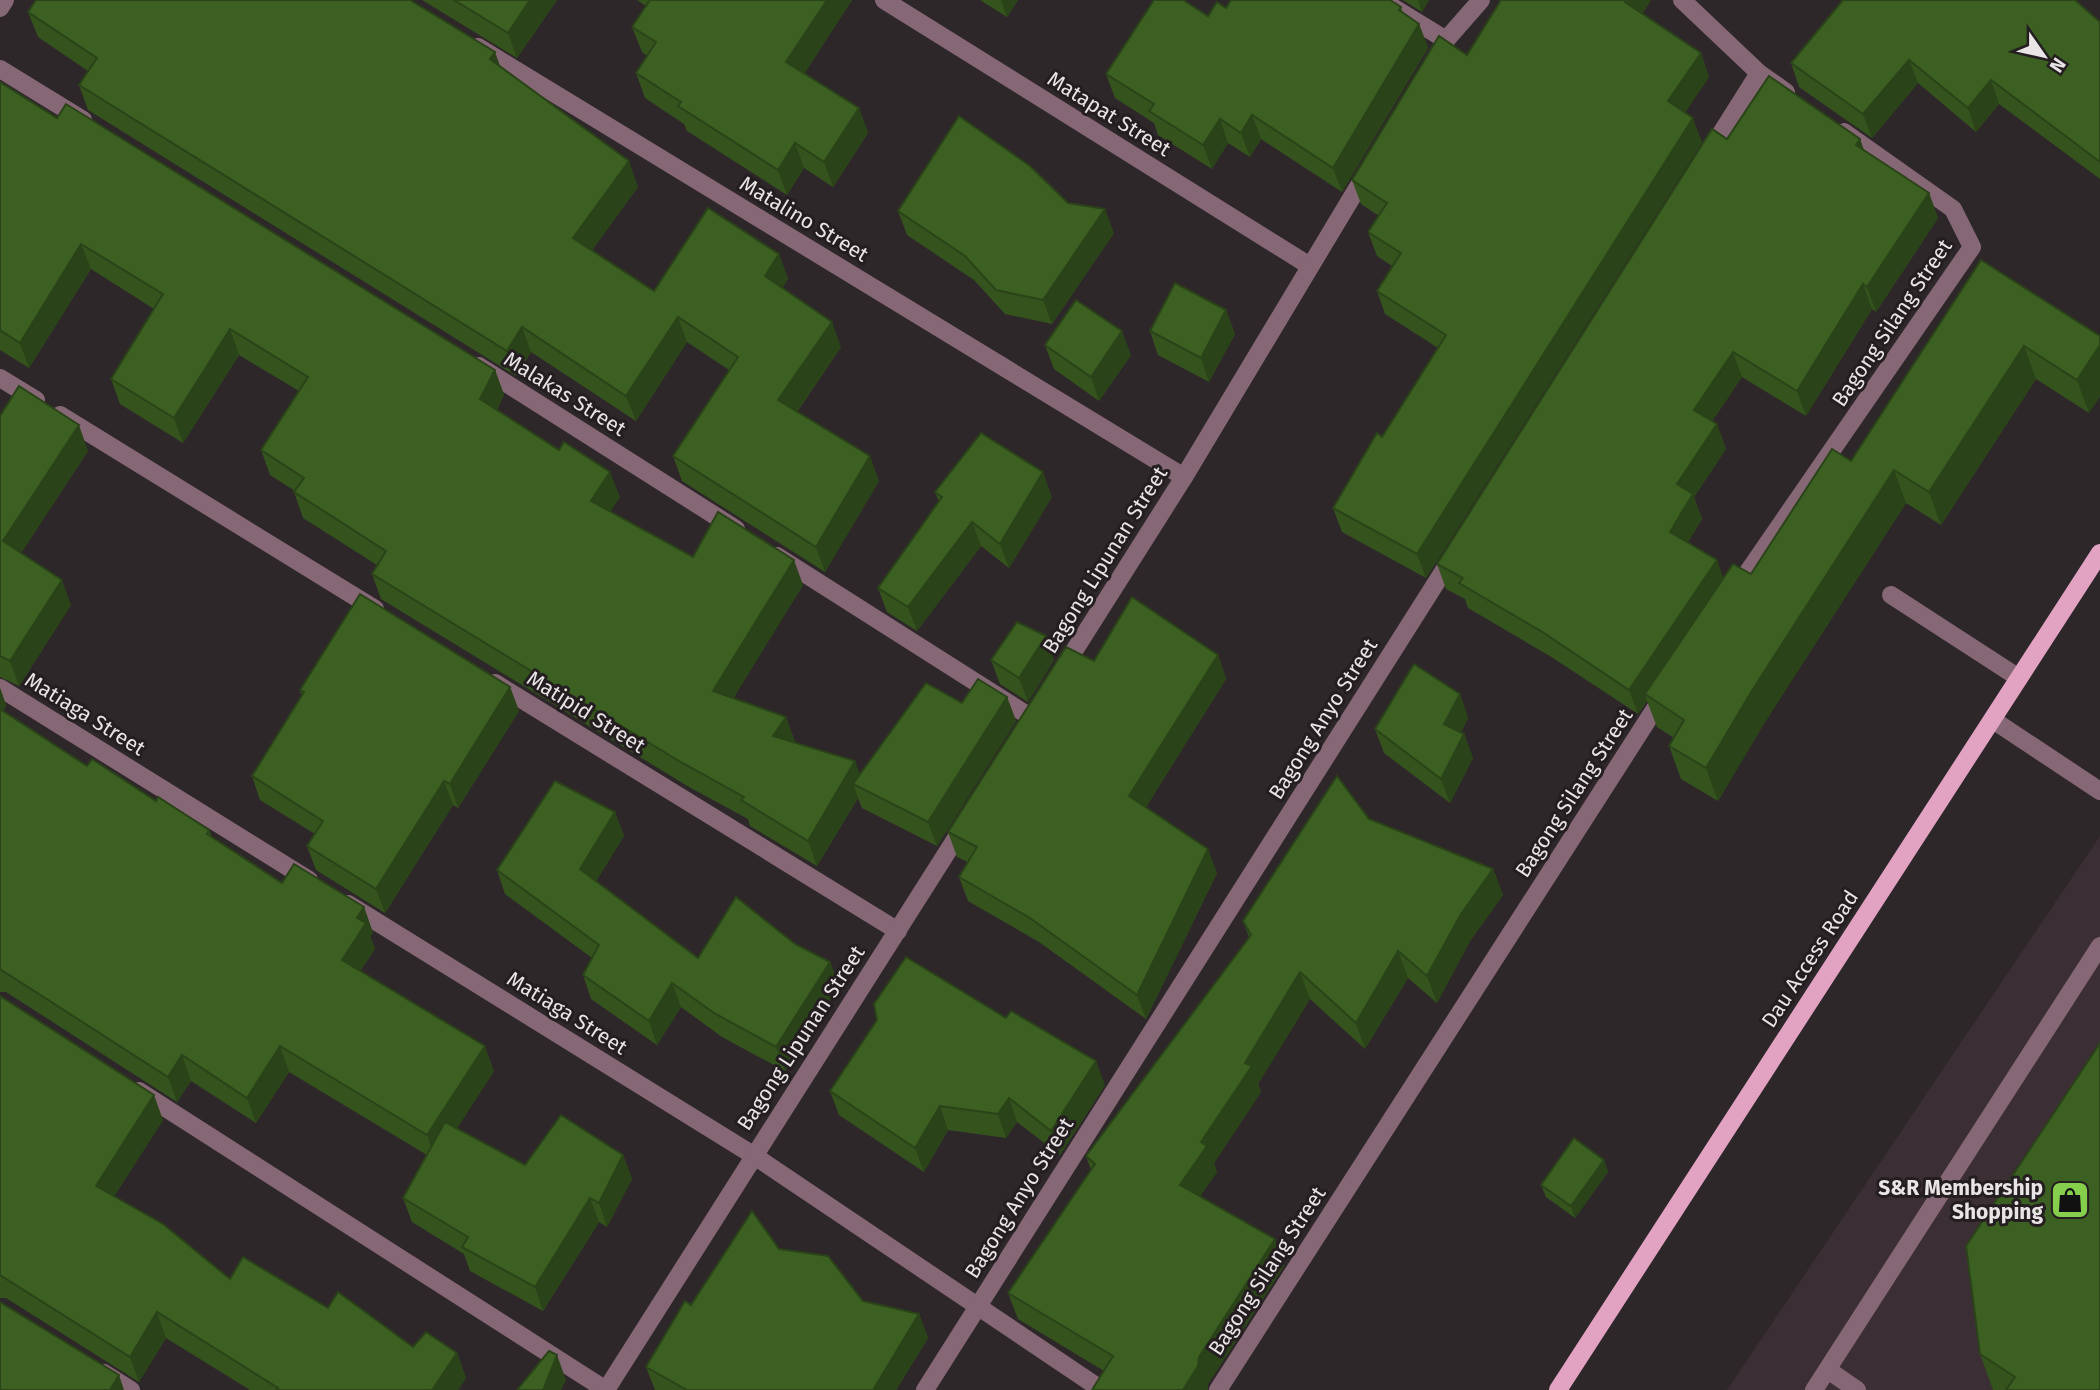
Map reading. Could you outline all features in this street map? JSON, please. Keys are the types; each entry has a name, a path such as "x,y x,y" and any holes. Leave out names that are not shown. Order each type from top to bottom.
{"main road":[{"name":"Dau Access Road","path":"1558,1390 2100,553"}],"street":[{"path":"0,9 5,0"},
{"name":"Matapat Street","path":"884,0 1310,266"},
{"path":"1381,0 1446,40"},
{"path":"1425,76 1446,40 1480,0"},
{"path":"1682,0 1759,73 1805,105"},
{"name":"Matalino Street","path":"459,36 1184,477"},
{"path":"0,69 95,128"},
{"path":"1700,167 1759,73"},
{"name":"Bagong Silang Street","path":"1727,603 1972,247 1954,209 1828,121"},
{"name":"Bagong Lipunan Street","path":"1054,684 1184,477 1374,159"},
{"name":"Malakas Street","path":"463,356 1032,718"},
{"path":"0,378 389,618"},
{"name":"Bagong Anyo Street","path":"925,1390 1462,542"},
{"path":"1891,596 2019,678"},
{"name":"Matipid Street","path":"483,676 898,931"},
{"name":"Bagong Silang Street","path":"1217,1390 1672,683"},
{"name":"Matiaga Street","path":"0,688 753,1155 1102,1390"},
{"path":"1993,720 2100,791"},
{"name":"Bagong Lipunan Street","path":"606,1390 972,813"},
{"path":"1814,1390 2100,946"},
{"path":"128,1084 606,1390"},
{"path":"87,1363 131,1390"},
{"path":"1828,1370 1857,1390"}],"shaded area":[{"path":"2100,836 2100,1390 1727,1390"}],"building":[{"path":"36,0 410,0 495,52 490,59 629,161 573,238 654,291 708,208 779,254 765,276 832,322 778,400 870,456 816,547 673,456 738,357 678,317 626,396 522,327 507,351 79,85 97,58 28,12"},
{"path":"454,0 530,0 508,33"},
{"path":"650,0 827,0 786,62 859,108 824,162 795,143 778,170 678,106 681,102 636,73 656,42 632,27"},
{"path":"1154,0 1183,0 1208,16 1217,2 1226,8 1231,0 1390,0 1419,24 1333,168 1252,115 1241,133 1220,119 1203,145 1149,111 1154,104 1106,74"},
{"path":"1501,0 1627,0 1625,2 1701,53 1668,101 1693,118 1417,554 1333,508 1377,433 1382,437 1446,335 1377,291 1401,253 1368,232 1387,203 1352,180 1439,36 1467,55"},
{"path":"1843,0 2075,0 2100,22 2100,162 1991,80 1968,108 1909,60 1863,114 1791,63"},
{"path":"1769,76 1860,139 1856,145 1929,193 1867,287 1863,284 1797,391 1733,352 1694,410 1717,424 1677,484 1693,494 1670,532 1717,560 1629,690 1544,633 1459,583 1463,578 1437,564 1712,129 1727,139"},
{"path":"0,82 57,118 66,104 495,370 480,399 559,450 564,442 610,472 591,501 693,557 718,512 794,560 713,691 786,717 773,736 855,761 808,841 741,800 744,797 679,761 372,574 386,551 294,492 304,478 261,450 308,377 230,329 174,418 111,379 163,294 81,244 20,343 0,330"},
{"path":"959,116 1030,166 1068,203 1105,209 1043,300 996,290 965,256 898,211"},
{"path":"1981,260 2100,336 2100,345 2077,380 2024,346 1929,492 1894,470 1753,689 1706,768 1669,746 1684,720 1645,694 1733,564 1751,574 1832,449 1851,461"},
{"path":"1175,283 1226,310 1201,358 1150,331"},
{"path":"1076,300 1122,331 1091,377 1045,345"},
{"path":"19,386 79,425 3,541 62,580 10,661 0,656 0,416"},
{"path":"981,433 1043,472 1000,544 972,522 908,607 878,588 942,497 935,492"},
{"path":"360,594 510,687 450,784 444,781 376,889 307,846 323,821 252,776 304,692 300,690"},
{"path":"1132,597 1218,655 1129,796 1208,849 1137,995 1030,918 959,877 977,847 948,832 1066,647 1094,661"},
{"path":"1017,622 1046,636 1019,678 991,660"},
{"path":"1414,664 1460,694 1444,724 1464,734 1441,779 1375,729"},
{"path":"978,679 1007,697 928,822 853,784 926,683 962,703"},
{"path":"0,709 87,766 92,759 156,801 158,797 209,830 207,834 282,883 294,864 364,907 357,918 366,923 342,960 485,1046 427,1135 280,1046 247,1098 182,1055 168,1077 0,969"},
{"path":"1337,776 1369,819 1493,869 1461,914 1427,976 1398,951 1356,1023 1300,972 1245,1063 1252,1066 1201,1142 1207,1146 1180,1185 1275,1239 1199,1357 1198,1366 1183,1390 1092,1390 1113,1356 1008,1293 1095,1164 1086,1156 1251,935 1243,921"},
{"path":"555,781 615,812 580,869 698,958 736,897 795,944 830,962 776,1047 714,1013 672,983 649,1021 583,975 599,945 497,870"},
{"path":"906,957 1006,1018 1011,1011 1096,1061 1051,1131 1009,1098 998,1114 940,1106 915,1148 830,1091 877,1020 874,1004"},
{"path":"0,996 154,1095 96,1186 163,1224 230,1279 243,1257 328,1308 338,1292 413,1347 426,1332 457,1353 432,1390 276,1390 278,1388 157,1312 130,1357 0,1275"},
{"name":"S&R Membership Shopping","path":"2100,1043 2100,1390 2006,1390 2015,1377 1980,1354 1966,1246"},
{"path":"561,1115 623,1155 599,1203 590,1198 535,1287 462,1247 468,1237 403,1198 445,1122 525,1165"},
{"path":"1574,1138 1604,1160 1571,1206 1541,1185"},
{"path":"752,1211 779,1249 828,1256 863,1301 919,1314 873,1390 687,1390 646,1367 685,1301 691,1305"},
{"path":"0,1302 119,1375 110,1390 0,1390"},
{"path":"549,1351 557,1355 543,1390 517,1390"}],"place":[{"name":"S&R Membership Shopping","path":"2070,1200"}]}
